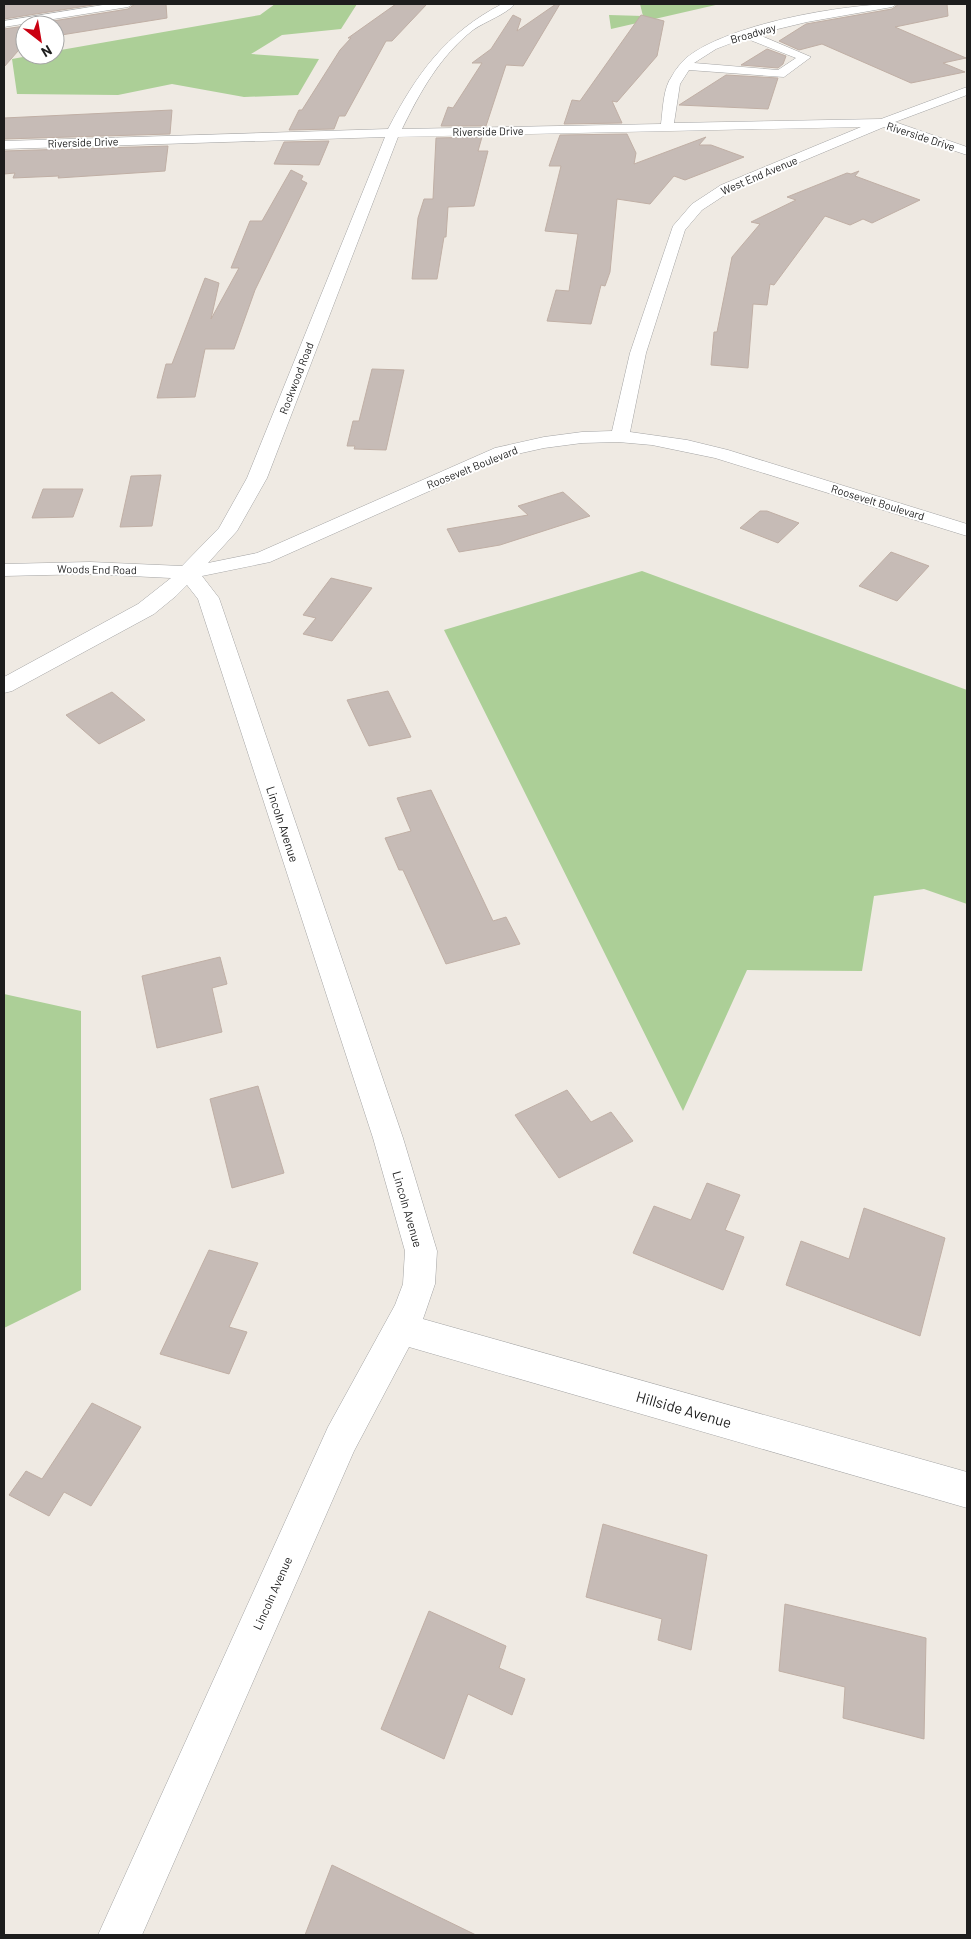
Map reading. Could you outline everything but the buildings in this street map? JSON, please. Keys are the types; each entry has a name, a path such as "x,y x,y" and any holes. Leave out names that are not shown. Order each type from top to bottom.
{"street":[{"path":"4,24 128,4"},
{"name":"Rockwood Road","path":"4,686 146,609 169,592 189,573 227,531 257,478 393,133 405,108 439,54 463,31 510,4"},
{"name":"Broadway","path":"667,127 676,79 686,66 701,53 716,45 746,34 776,26 892,4"},
{"path":"686,66 780,74 805,57 746,34"},
{"name":"West End Avenue","path":"620,436 638,352 678,229 684,220 709,198 726,188 967,91"},
{"name":"Riverside Drive","path":"4,145 393,133 884,123 967,151"},
{"name":"Roosevelt Boulevard","path":"189,573 263,558 502,452 558,439 620,436 672,441 701,447 967,530"},
{"name":"Woods End Road","path":"4,570 90,568 189,573"},
{"name":"Lincoln Avenue","path":"120,1935 341,1439 410,1311 419,1284 421,1251 388,1138 208,598 189,573"},
{"name":"Hillside Avenue","path":"400,1328 967,1490"}],"green space":[{"path":"275,4 357,4 341,29 282,35 251,54 319,59 298,95 244,97 172,84 118,95 17,94 12,59 15,58 15,65 65,65 65,49 260,15"},
{"path":"640,4 720,4 611,29 609,15 643,16"},
{"path":"642,571 967,690 967,904 924,889 874,896 862,971 747,970 683,1111 444,630"},
{"path":"4,994 81,1011 81,1290 4,1328"}]}
